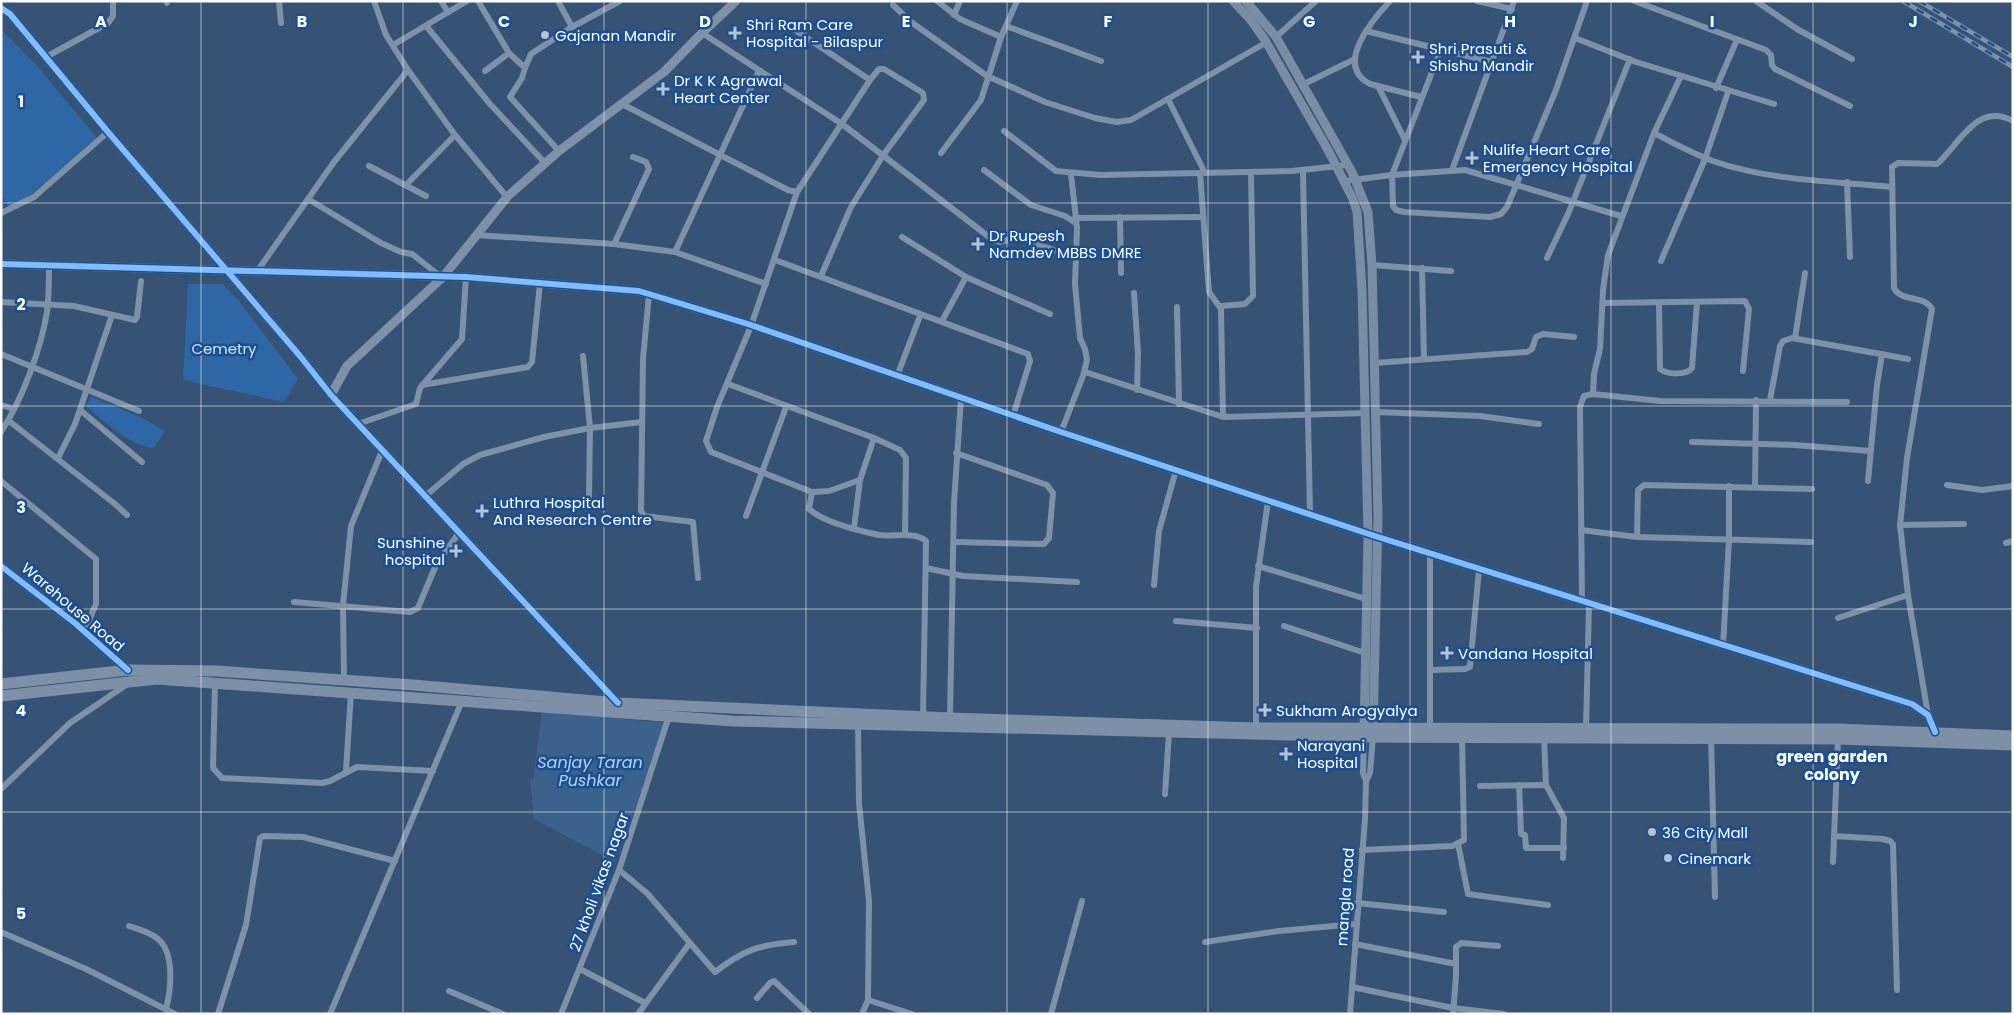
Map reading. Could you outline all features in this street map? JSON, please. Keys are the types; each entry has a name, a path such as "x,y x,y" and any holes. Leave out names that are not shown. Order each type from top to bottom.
{"highway":[{"path":"1,684 128,670 216,672 344,679 618,703 858,718 1104,727 1256,728 1462,737 1549,734 1935,732 2013,736"},
{"path":"1,696 157,679 733,721 923,717 1104,727 1169,733 1368,732 1430,728 1549,734 1586,728 2013,745"}],"main road":[{"path":"1232,1 1250,19 1267,42 1338,167 1355,205 1360,231 1368,534 1366,599 1368,732"},
{"path":"1246,1 1276,37 1356,180 1368,212 1372,265 1378,537 1368,732"}],"street":[{"path":"46,57 108,23 113,16 113,1"},
{"path":"279,1 280,23"},
{"path":"374,1 386,35 408,70 455,135 507,197"},
{"path":"441,1 448,12"},
{"path":"393,45 427,27 467,1"},
{"path":"478,1 509,53 524,68"},
{"path":"558,1 572,27"},
{"path":"559,151 510,97 522,78 524,68 531,54 572,27 620,1"},
{"path":"331,395 347,366 443,277 507,197 559,151 664,72 736,1"},
{"path":"937,1 954,15 1001,37"},
{"path":"954,15 960,1"},
{"path":"940,153 977,107 984,93 987,76 1001,37 1018,1"},
{"path":"1276,37 1316,1"},
{"path":"1390,1 1366,31 1357,49 1355,59 1363,80 1378,86 1421,97"},
{"path":"1477,1 1512,9"},
{"path":"1452,170 1514,1"},
{"path":"1441,49 1392,175 1393,206 1396,210 1404,212 1494,216 1501,214 1507,207 1516,185 1588,1"},
{"path":"1634,1 1768,52 1775,69 1850,106"},
{"path":"1653,8 1656,1"},
{"path":"1756,1 1797,28 1852,59"},
{"path":"893,5 910,22 987,76 1045,102 1106,121 1131,120 1267,42"},
{"path":"4,6 331,395 458,534 618,703"},
{"path":"1006,26 1101,61"},
{"path":"427,27 490,104 545,163"},
{"path":"795,30 870,80"},
{"path":"1366,31 1492,62"},
{"path":"702,33 842,124 884,154 994,240 999,242 1017,238 1077,258"},
{"path":"1575,38 1728,92 1774,104"},
{"path":"1716,88 1737,40"},
{"path":"485,71 509,53"},
{"path":"1302,85 1355,59"},
{"path":"1547,258 1573,201 1630,59"},
{"path":"821,276 851,207 884,154 924,96 903,79 884,68 879,70 870,80 797,192 751,326 717,407 707,444 711,452 812,492 828,491 860,480"},
{"path":"258,270 334,162 408,70"},
{"path":"675,252 718,155 759,71"},
{"path":"1593,394 1594,374 1600,349 1606,262 1621,216 1654,133 1681,76"},
{"path":"1378,86 1405,140"},
{"path":"1662,260 1705,158 1728,92"},
{"path":"1168,99 1203,173 1203,217 1210,292 1220,306 1222,417"},
{"path":"622,104 718,155 788,190 797,192"},
{"path":"1935,732 1928,715 1908,595 1900,525 1906,465 1932,309 1926,302 1899,294 1894,288 1892,167 1894,164 1937,164 1979,120 1993,115 2013,120"},
{"path":"1,213 34,197 108,132"},
{"path":"1004,132 1048,167 1071,174 1303,171 1348,165"},
{"path":"1654,133 1705,158 1739,169 1783,176 1892,187"},
{"path":"406,186 455,135"},
{"path":"614,244 649,169 646,162 632,157"},
{"path":"369,166 426,196"},
{"path":"984,170 1031,205 1076,220 1120,217 1203,217"},
{"path":"1345,181 1452,170 1473,172 1621,216"},
{"path":"1303,171 1310,514"},
{"path":"1220,306 1245,304 1253,296 1251,172"},
{"path":"1061,432 1085,372 1087,354 1080,338 1075,284 1077,258 1076,220 1071,174"},
{"path":"1847,182 1850,257"},
{"path":"308,199 380,243 401,252 412,254 443,277"},
{"path":"1120,217 1121,272"},
{"path":"476,235 614,244 675,252 766,284"},
{"path":"902,238 966,277 1050,314"},
{"path":"775,260 821,276 920,316 942,321 1029,356 1030,363 1013,416"},
{"path":"1,264 466,277 639,291 751,326 1013,416 1368,534 1912,704 1928,715"},
{"path":"1,432 9,420 32,366 48,304 49,265"},
{"path":"1372,265 1451,271"},
{"path":"1422,268 1424,359"},
{"path":"1795,338 1805,273"},
{"path":"358,424 415,405 418,391 422,385 462,339 466,277"},
{"path":"942,321 966,277"},
{"path":"1,302 74,306 133,320 137,319 141,281"},
{"path":"422,385 528,367 532,362 540,283"},
{"path":"1134,293 1137,390"},
{"path":"650,294 643,359 641,512 644,516 693,522 698,578"},
{"path":"1603,303 1659,304 1738,300 1748,304 1743,371"},
{"path":"1659,304 1660,369 1663,372 1686,373 1692,368 1697,302"},
{"path":"1177,307 1179,404"},
{"path":"58,458 80,410 112,315"},
{"path":"897,376 920,316"},
{"path":"1374,363 1525,353 1532,349 1536,337 1540,334 1574,338"},
{"path":"1770,400 1780,346 1785,340 1795,338 1908,360"},
{"path":"1,354 139,411"},
{"path":"1868,481 1882,354"},
{"path":"583,356 590,428 589,498"},
{"path":"1085,372 1222,417 1366,413"},
{"path":"728,384 874,438 900,450 905,456 906,535"},
{"path":"1586,728 1586,602 1581,530 1581,401 1585,395 1593,394 1660,401 1770,400 1847,402"},
{"path":"950,718 956,453 962,398"},
{"path":"1755,487 1756,400"},
{"path":"1,404 14,409"},
{"path":"746,516 786,407"},
{"path":"80,410 142,462"},
{"path":"1376,412 1480,416 1539,424"},
{"path":"9,420 127,516"},
{"path":"424,497 463,464 480,455 544,437 590,428 642,422"},
{"path":"854,528 860,480 874,438"},
{"path":"1692,442 1870,451"},
{"path":"344,679 343,605 346,562 352,520 382,451"},
{"path":"954,542 1044,544 1049,538 1053,493 1047,485 956,453"},
{"path":"1154,585 1159,531 1176,470"},
{"path":"1,481 96,559 96,604 84,632"},
{"path":"1947,485 1982,490 2013,486"},
{"path":"1637,537 1638,490 1642,486 1729,486 1812,489"},
{"path":"1723,646 1729,540 1729,486"},
{"path":"812,492 808,507 810,511 819,517 878,535 906,535 922,538 926,541 923,717"},
{"path":"1256,728 1258,566 1268,501"},
{"path":"1900,525 1964,524"},
{"path":"1581,530 1637,537 1811,542"},
{"path":"294,602 343,605 406,614 418,608 436,565 458,534"},
{"path":"1430,553 1430,728"},
{"name":"Warehouse Road","path":"1,566 84,632 128,670"},
{"path":"1258,566 1366,599"},
{"path":"926,568 954,575 1077,582"},
{"path":"1430,670 1465,669 1470,667 1479,569"},
{"path":"1838,618 1908,595"},
{"path":"1176,621 1257,628"},
{"path":"1284,626 1366,653"},
{"path":"1,789 70,723 131,681"},
{"path":"215,683 213,768 218,776 226,779 322,783 330,781 346,771 357,767 433,771"},
{"path":"346,771 351,692"},
{"path":"330,1014 462,701"},
{"name":"27 kholi vikas nagar","path":"561,1014 569,999 618,870 669,716"},
{"path":"858,718 859,803 869,901 868,1000 862,1014"},
{"name":"mangla road","path":"1350,1014 1366,782 1370,773 1368,732"},
{"path":"1165,794 1169,733"},
{"path":"1711,733 1715,896"},
{"path":"1549,734 1546,785 1564,818 1563,858"},
{"path":"1362,850 1458,844 1464,840 1462,737"},
{"path":"1833,862 1838,739"},
{"path":"1519,785 1521,834 1525,834 1526,848 1564,848"},
{"path":"1480,786 1546,785"},
{"path":"218,1014 246,925 260,838 264,836 303,837 395,861"},
{"path":"1834,836 1883,839 1890,840 1893,844 1897,990"},
{"path":"1458,844 1468,894 1548,905"},
{"path":"618,870 648,893 715,972 738,954 753,948 794,942"},
{"path":"1051,1014 1082,901"},
{"path":"1357,903 1444,912"},
{"path":"1205,942 1279,930 1356,924"},
{"path":"129,926 156,937 166,949 170,980 166,1009"},
{"path":"1,932 86,969 175,1014"},
{"path":"638,1014 690,944"},
{"path":"1355,944 1456,964"},
{"path":"1453,1011 1455,949 1458,944 1498,946"},
{"path":"580,969 645,1003"},
{"path":"757,998 774,981 809,1014"},
{"path":"1352,987 1453,1011 1504,1014"},
{"path":"449,991 503,1014"},
{"path":"868,1000 912,1014"}],"green space":[{"path":"1,29 39,68 98,139 11,211 1,195"},
{"name":"Cemetry","path":"188,284 223,284 239,301 298,379 284,402 183,380"},
{"path":"91,397 141,417 165,431 154,448 136,443 109,426 86,406"}],"water":[{"name":"Sanjay Taran Pushkar","path":"542,711 667,723 615,862 534,819 530,777 533,780"}],"railway":[{"path":"1903,1 2013,67"},
{"path":"1919,1 2013,57"}],"cycle path":[{"path":"1,8 10,14 331,395 618,703"},
{"path":"1,264 466,277 639,291 748,324 1061,432 1378,537 1912,704 1928,715 1935,732"},
{"path":"1,566 76,624 128,670"}],"place":[{"name":"Shri Ram Care Hospital - Bilaspur","path":"735,33"},
{"name":"Gajanan Mandir","path":"545,35"},
{"name":"Shri Prasuti & Shishu Mandir","path":"1418,57"},
{"name":"Dr K K Agrawal Heart Center","path":"663,89"},
{"name":"Nulife Heart Care Emergency Hospital","path":"1472,158"},
{"name":"Dr Rupesh Namdev MBBS DMRE","path":"978,244"},
{"name":"Luthra Hospital And Research Centre","path":"482,511"},
{"name":"Sunshine hospital","path":"456,551"},
{"name":"Vandana Hospital","path":"1447,653"},
{"name":"Sukham Arogyalya","path":"1265,710"},
{"name":"Narayani Hospital","path":"1286,754"},
{"name":"36 City Mall","path":"1652,832"},
{"name":"Cinemark","path":"1668,858"}],"district":[{"name":"green garden colony","path":"1832,765"}]}
